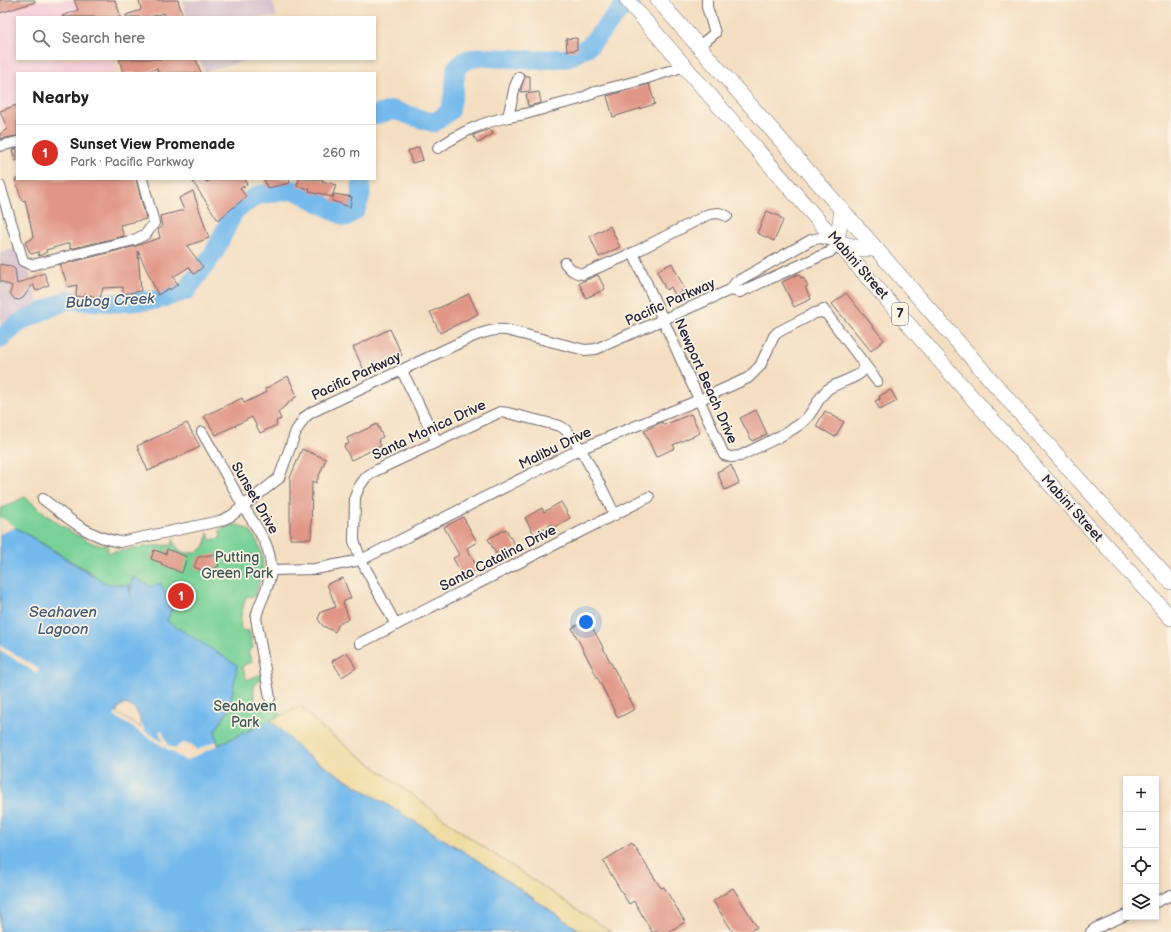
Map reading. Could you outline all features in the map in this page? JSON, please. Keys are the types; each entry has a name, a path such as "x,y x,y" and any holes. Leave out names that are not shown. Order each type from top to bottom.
{"main road":[{"name":"Mabini Street","path":"658,0 1063,462 1171,582"},
{"name":"Mabini Street","path":"629,3 968,392 1171,618"},
{"path":"842,210 838,242 863,249 876,249"}],"street":[{"path":"698,47 715,33 707,7 707,0"},
{"path":"438,148 480,124 525,114 580,99 596,92 685,66"},
{"path":"508,117 514,86 519,77"},
{"path":"0,146 16,142"},
{"path":"0,186 23,261 32,265 134,240 146,234 154,223 142,180"},
{"path":"565,263 570,270 575,273 583,274 633,253 710,214 719,213 727,216"},
{"name":"Pacific Parkway","path":"44,500 94,536 120,542 220,521 231,516 279,478 296,430 305,418 312,412 474,336 485,332 506,330 591,350 603,347 730,290 736,282 811,240 820,238 838,242 830,252 740,292 730,290"},
{"path":"790,252 796,267"},
{"name":"Newport Beach Drive","path":"633,253 724,455 731,457 740,456 792,429 805,420 823,394 862,372 864,368 863,362"},
{"path":"820,306 877,381"},
{"name":"Malibu Drive","path":"271,570 315,569 361,560 580,449 748,378 760,366 774,336 778,332 815,313 821,312 827,314"},
{"path":"402,370 437,442"},
{"name":"Santa Monica Drive","path":"396,625 361,560 354,541 355,496 366,477 375,471 500,412 508,412 560,426 565,429 580,449 615,515"},
{"name":"Sunset Drive","path":"202,432 265,542 270,556 271,570 269,582 258,608 256,618 270,698"},
{"name":"Santa Catalina Drive","path":"360,643 649,497"},
{"path":"1159,901 1171,895"},
{"path":"1091,932 1096,928 1123,916"}],"shaded area":[{"path":"0,0 92,0 98,16 16,16 16,60 113,60 118,72 16,72 16,123 0,129"},
{"path":"182,0 272,0 277,16 187,16"},
{"path":"200,60 246,60 204,72"},
{"path":"22,247 38,302 0,337 0,253"}],"green space":[{"path":"25,497 71,532 94,544 107,545 108,553 151,546 173,545 173,538 180,551 184,553 193,553 201,550 204,546 208,533 210,540 221,538 220,530 230,526 239,526 247,529 253,535 258,544 263,563 262,573 254,597 246,596 242,613 241,630 249,631 253,648 248,652 252,662 242,666 247,680 261,674 262,678 256,683 254,689 254,696 257,703 266,708 276,706 281,715 218,745 215,731 230,708 101,583 96,576 0,518 0,509"}],"sand":[{"path":"301,706 322,728 473,840 611,932 582,932 474,858 306,755 271,720"}],"water":[{"name":"Seahaven Lagoon","path":"0,518 107,584 129,585 130,598 133,577 151,587 161,584 165,593 177,596 167,621 237,665 230,708 215,731 218,745 271,720 306,755 474,858 582,932 0,932","holes":["122,705 129,705 138,713 141,728 116,713 118,708"]}],"pier":[{"path":"0,517 16,527 0,534"},
{"path":"0,645 39,669 36,673 0,650"},
{"path":"116,713 141,728 141,722 145,731 163,742 159,731 162,730 168,745 175,749 180,744 184,743 191,744 197,750 216,741 218,745 186,761 114,716"}],"building":[{"path":"0,0 35,0 35,2 0,13"},
{"path":"74,0 115,0 121,16 62,16 78,10"},
{"path":"139,0 178,0 183,16 165,16 164,13 154,16 126,16 141,10"},
{"path":"577,38 577,50 567,51 566,39"},
{"path":"119,60 196,60 201,72 158,72 157,68 147,72 123,72"},
{"path":"525,76 530,76 530,91 521,92 521,88"},
{"path":"649,84 655,104 613,117 607,96"},
{"path":"539,92 541,103 528,106 526,94"},
{"path":"16,105 16,136 0,139 0,134 7,128 0,111"},
{"path":"490,129 493,134 478,143 473,135"},
{"path":"419,147 423,160 412,163 408,151"},
{"path":"16,149 16,161 12,150"},
{"path":"15,179 136,180 146,219 120,225 124,236 70,249 70,243 46,250 47,252 39,256 38,252 31,254 25,243 33,238 25,200 22,201"},
{"path":"192,180 205,180 206,182 212,180 245,180 247,185 240,188 246,197 218,220"},
{"path":"264,180 289,180 290,183 267,188"},
{"path":"299,180 322,180 336,185 332,197 317,194 309,191 310,189 297,186"},
{"path":"193,191 209,238 187,246 203,267 194,274 189,267 173,277 178,284 170,290 169,288 158,295 138,251 141,291 123,294 123,287 103,288 100,298 85,294 85,297 76,296 77,285 68,287 60,265 136,246 160,238 158,229 162,227 160,216 184,210 179,198"},
{"path":"334,194 352,197 350,207 332,201"},
{"path":"767,211 779,216 783,221 774,241 757,233"},
{"path":"610,226 620,247 599,257 590,236"},
{"path":"672,263 685,290 675,295 671,287 666,290 657,271"},
{"path":"0,264 10,266 15,269 17,284 44,273 49,285 36,291 33,284 23,298 19,300 14,299 10,293 12,286 0,281"},
{"path":"798,274 801,278 803,277 808,286 805,287 811,299 794,307 782,282"},
{"path":"598,275 605,289 586,298 579,283"},
{"path":"846,293 884,340 871,351 832,304"},
{"path":"469,294 478,314 440,333 430,312"},
{"path":"390,329 402,355 365,372 353,347"},
{"path":"288,376 297,396 278,412 281,419 276,421 277,425 260,433 252,417 216,435 204,416 242,398 244,403 267,392 265,389"},
{"path":"891,390 897,401 880,410 875,401 880,399 879,396"},
{"path":"756,410 767,434 752,441 740,418"},
{"path":"825,411 844,422 835,437 816,426"},
{"path":"691,414 700,433 673,445 675,448 656,457 644,431 662,422 664,425"},
{"path":"187,423 200,447 148,471 137,446"},
{"path":"377,424 383,437 378,439 381,446 351,460 344,446 349,443 347,438"},
{"path":"302,449 326,459 316,483 312,481 311,539 290,539 290,478"},
{"path":"731,465 739,483 725,490 717,472"},
{"path":"561,502 570,518 553,528 551,524 534,534 525,518 542,508 544,512"},
{"path":"463,517 477,542 467,548 478,569 463,577 453,558 459,555 444,527"},
{"path":"506,529 517,549 499,559 488,539"},
{"path":"167,549 187,557 182,573 151,559 154,550 166,554"},
{"path":"216,554 219,566 206,572 194,567 198,557"},
{"path":"343,578 351,598 343,602 349,619 339,624 335,632 323,626 318,619 321,612 336,607 327,584"},
{"path":"588,619 635,709 618,718 572,628"},
{"path":"347,652 356,668 342,677 332,661"},
{"path":"632,843 661,888 664,887 685,922 668,932 652,932 634,901 629,904 603,861"},
{"path":"733,888 757,927 749,932 733,932 713,901"}],"waterway":[{"name":"Bubog Creek","path":"376,115 393,110 434,123 450,111 456,68 466,60 479,57 538,60 568,58 589,46 619,12 632,0"},
{"name":"Bubog Creek","path":"0,339 20,322 67,300 118,303 157,300 186,291 214,253 235,210 258,195 295,190 346,217 356,210 361,195 361,180"}],"place":[{"name":"Sunset View Promenade","path":"181,596"}],"park label":[{"name":"Putting Green Park","path":"237,566"},
{"name":"Seahaven Park","path":"245,714"}]}
